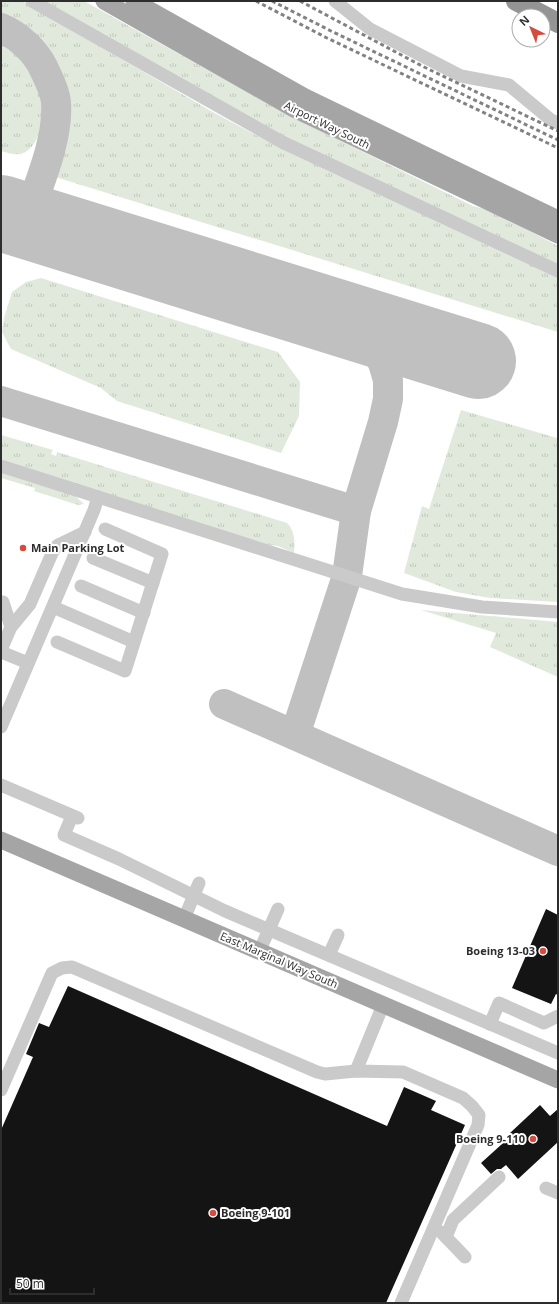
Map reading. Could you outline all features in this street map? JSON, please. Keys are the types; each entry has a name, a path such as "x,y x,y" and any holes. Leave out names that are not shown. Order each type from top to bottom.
{"highway":[{"path":"516,1 558,23"}],"main road":[{"name":"Airport Way South","path":"104,1 294,109 558,235"},
{"name":"Airport Way South","path":"134,1 306,97 558,218"},
{"name":"East Marginal Way South","path":"1,840 558,1080"}],"street":[{"path":"32,1 282,142 558,272"},
{"path":"335,1 370,29 461,76 509,85 551,120 558,123"},
{"path":"1,466 402,594 482,607 558,612"},
{"path":"1,727 85,532 98,497"},
{"path":"57,642 125,671 162,554 105,529"},
{"path":"28,663 1,651 11,627 30,604 53,551 58,545 85,532"},
{"path":"93,558 153,583"},
{"path":"81,586 144,612"},
{"path":"3,602 11,627"},
{"path":"53,607 134,642"},
{"path":"1,785 75,817 64,835 119,859 225,911 558,1053"},
{"path":"184,919 199,883"},
{"path":"259,952 278,909"},
{"path":"329,955 338,935"},
{"path":"1,1090 52,973 62,968 72,967 317,1072 324,1074 356,1071 403,1072 462,1098 472,1106 479,1115 478,1126 401,1303"},
{"path":"490,1024 499,1003 544,1023 558,1016"},
{"path":"356,1071 383,1005"},
{"path":"446,1237 453,1220 498,1176"},
{"path":"546,1188 558,1193"},
{"path":"435,1224 465,1257"}],"green space":[{"path":"1,1 22,1 211,111 265,140 558,276 558,332 52,176 62,145 66,121 64,99 60,84 46,56 37,44 26,33 1,18"},
{"path":"43,1 84,1 294,118 473,206 492,211 558,246 558,265 277,134"},
{"path":"1,39 7,42 34,71 44,107 42,125 35,142 28,150 20,154 12,154 1,151"},
{"path":"41,278 278,352 300,382 299,416 281,453 117,401 101,388 11,349 2,332 4,318 12,292 26,282"},
{"path":"461,410 557,438 558,435 558,602 490,598 456,592 404,573 422,506 429,509"},
{"path":"1,435 53,450 51,454 56,456 57,452 287,523 292,530 294,537 294,553 278,546 270,545 268,548 1,459"},
{"path":"1,470 72,493 84,504 78,505 34,491 35,488 1,478"},
{"path":"421,610 558,622 558,677 490,647 496,633"}],"building":[{"name":"Boeing 13-03","path":"546,909 558,915 558,995 556,994 551,1004 512,988"},
{"name":"Boeing 9-101","path":"68,986 387,1126 404,1087 436,1101 431,1110 465,1125 386,1303 1,1303 1,1130 33,1057 26,1054 39,1023 49,1027"},
{"name":"Boeing 9-110","path":"540,1105 550,1116 558,1109 558,1142 518,1179 506,1165 501,1169 497,1169 491,1174 481,1163 512,1135 510,1133"}],"taxiway":[{"path":"1,28 20,39 31,49 40,61 51,84 56,102 56,116 51,147 42,178 26,221"},
{"path":"295,735 347,576 356,511 383,422 388,399 388,380 383,363 373,346 365,336 334,317"},
{"path":"1,401 356,511"},
{"path":"224,704 558,851"}],"runway":[{"path":"1,213 478,361"}],"railway":[{"path":"256,1 327,38 558,148"},
{"path":"272,1 558,140"},
{"path":"300,1 422,66 558,131"}],"place":[{"name":"Main Parking Lot","path":"23,548"},
{"name":"Boeing 13-03","path":"543,951"},
{"name":"Boeing 9-110","path":"533,1139"},
{"name":"Boeing 9-101","path":"213,1213"}]}
